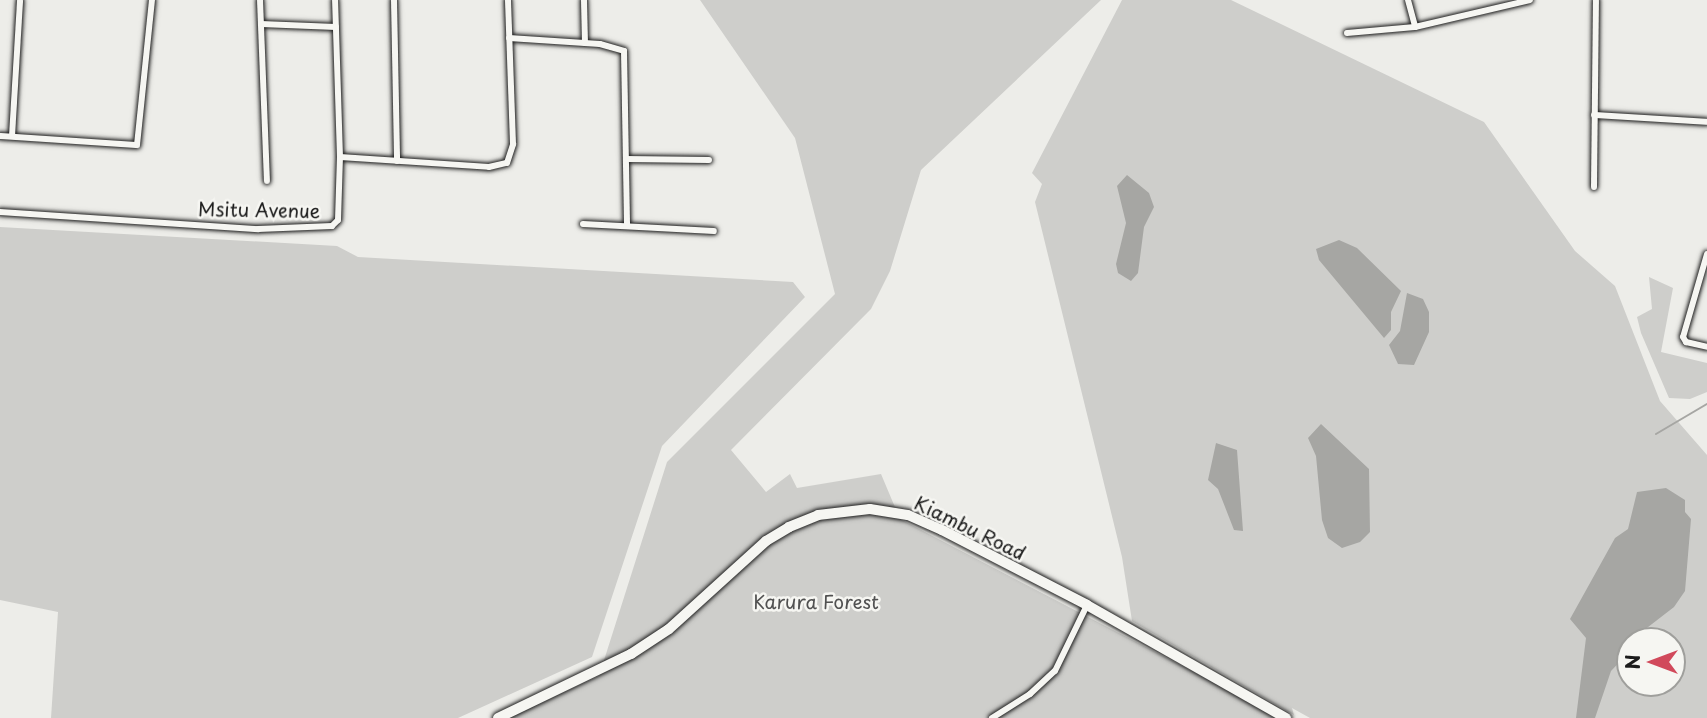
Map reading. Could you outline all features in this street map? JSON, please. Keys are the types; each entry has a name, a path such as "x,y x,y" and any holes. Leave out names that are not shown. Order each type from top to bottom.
{"highway":[{"name":"Kiambu Road","path":"498,718 631,654 669,629 766,541 789,527 847,509 908,515 1087,605 1286,718"}],"street":[{"path":"12,136 20,0"},
{"path":"0,136 137,145 152,0"},
{"path":"261,0 267,181"},
{"name":"Msitu Avenue","path":"0,212 258,229 326,228 338,220 340,157 335,0"},
{"path":"394,0 397,161"},
{"path":"340,157 489,167 509,161 513,144 508,0"},
{"path":"584,0 585,43"},
{"path":"1408,0 1415,27"},
{"path":"1347,33 1415,27 1530,0"},
{"path":"1594,187 1597,0"},
{"path":"261,24 336,27"},
{"path":"509,38 613,46 624,51 627,58 627,224"},
{"path":"1594,115 1707,122"},
{"path":"626,159 709,160"},
{"path":"583,224 627,224 714,231"},
{"path":"1707,254 1683,337 1686,342 1707,347"},
{"path":"992,718 1030,694 1055,671 1087,605"}],"green space":[{"name":"Karura Forest","path":"700,0 1101,0 921,170 890,271 871,309 731,450 766,492 790,474 797,488 881,474 900,519 1282,718 508,718 599,676 667,462 835,294 795,138"},
{"path":"1122,0 1231,0 1484,122 1575,251 1615,286 1660,401 1707,455 1707,718 1310,718 1292,708 1294,715 1132,621 1122,557 1035,202 1042,184 1032,173"},
{"path":"0,227 337,246 358,257 793,282 805,297 662,446 592,657 458,718 51,718 58,612 0,600"},
{"path":"1649,277 1673,288 1661,352 1707,363 1707,392 1690,399 1669,398 1641,333 1637,317 1652,309"}],"shaded area":[{"path":"1127,175 1149,193 1154,207 1144,227 1138,273 1131,281 1118,273 1116,264 1126,223 1117,186"},
{"path":"1339,240 1357,248 1401,291 1391,312 1391,330 1384,338 1319,260 1316,249"},
{"path":"1407,293 1423,299 1429,312 1429,332 1414,365 1398,364 1389,345 1400,331"},
{"path":"1321,424 1369,469 1370,532 1360,542 1342,548 1328,538 1322,520 1316,456 1308,438"},
{"path":"1216,443 1237,450 1243,531 1234,530 1218,489 1208,480"},
{"path":"1666,488 1685,500 1685,512 1691,519 1685,591 1674,607 1648,627 1616,627 1616,666 1611,671 1595,718 1576,718 1586,638 1570,619 1615,538 1628,529 1637,492"}],"waterway":[{"path":"1656,434 1707,404"}]}
